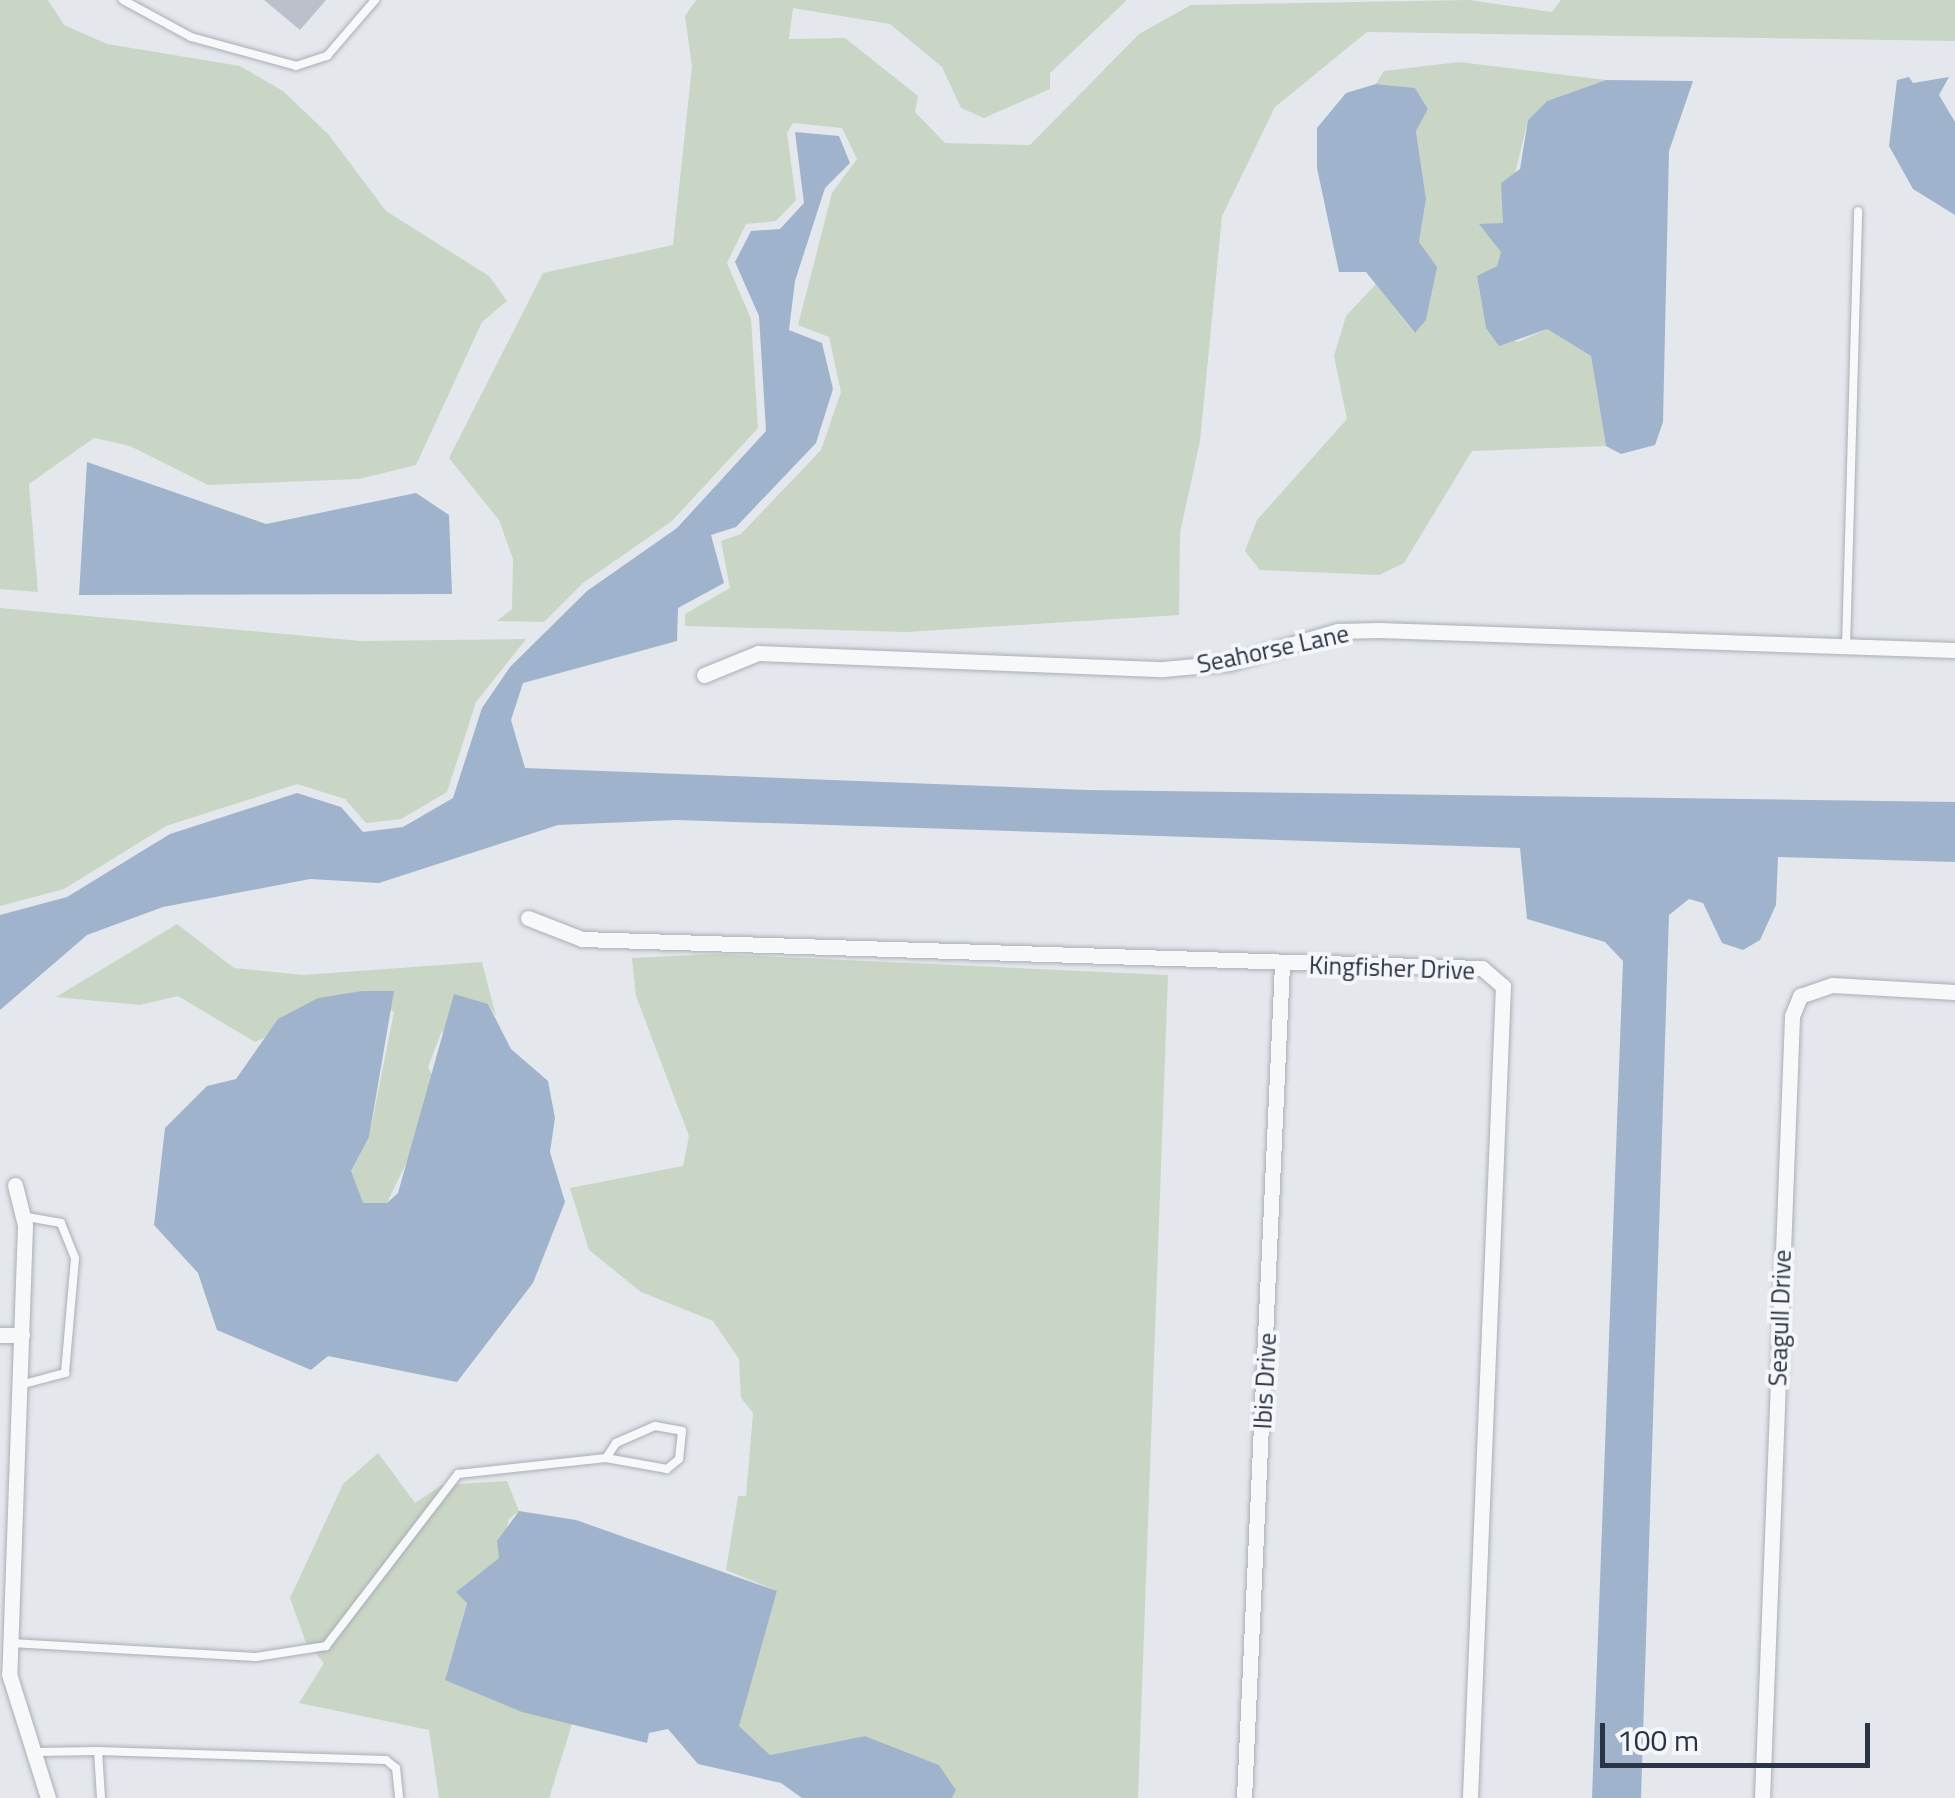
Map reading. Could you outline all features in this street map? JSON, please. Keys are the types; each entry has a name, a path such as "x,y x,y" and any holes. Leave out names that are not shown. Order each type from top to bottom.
{"street":[{"name":"Seahorse Lane","path":"704,674 758,653 1163,669 1228,663 1365,630 1955,650"},
{"name":"Kingfisher Drive","path":"528,918 582,939 1482,968 1503,986 1470,1798"},
{"name":"Ibis Drive","path":"1244,1798 1282,964"},
{"name":"Seagull Drive","path":"1762,1798 1792,1016 1800,996 1832,985 1955,992"},
{"path":"14,1185 22,1216 22,1335 6,1593 11,1694 36,1752 48,1798"},
{"path":"0,1335 22,1335"}],"lane":[{"path":"124,0 191,37 296,66 327,56 375,0"},
{"path":"1846,647 1858,212"},
{"path":"20,1385 65,1373 75,1258 61,1222 22,1216"},
{"path":"10,1642 256,1657 326,1646 458,1474 606,1458 668,1469 679,1459 682,1432 655,1426 616,1444 606,1458"},
{"path":"98,1751 101,1798"},
{"path":"36,1752 386,1760 396,1768 398,1798"}],"green space":[{"path":"0,0 48,0 64,25 107,44 240,66 283,91 329,135 386,211 489,276 507,301 482,322 416,465 359,479 208,485 130,446 94,438 29,484 38,592 0,589"},
{"path":"696,0 1127,0 1050,73 1050,89 984,118 961,108 942,67 890,24 793,8 789,39 845,38 918,96 915,112 945,143 1030,145 1139,34 1191,5 1469,0 1552,12 1561,0 1955,0 1955,41 1367,32 1275,107 1222,216 1200,441 1180,533 1179,615 906,632 685,626 685,614 730,588 721,541 741,534 821,450 841,392 829,337 798,325 832,193 857,159 842,128 793,123 787,133 796,200 776,221 746,224 727,263 751,319 758,428 672,521 583,583 544,622 497,621 512,609 513,559 499,520 449,458 543,273 673,245 692,66 685,16"},
{"path":"1459,62 1606,80 1547,101 1528,120 1503,224 1481,224 1501,252 1497,266 1477,277 1486,328 1518,342 1547,329 1591,356 1606,446 1472,451 1404,563 1379,575 1260,570 1245,551 1257,520 1347,419 1334,356 1346,316 1376,284 1414,333 1426,320 1436,267 1419,242 1426,199 1416,130 1428,109 1415,88 1376,84 1384,71"},
{"path":"0,608 361,641 526,639 476,702 447,792 401,819 366,823 345,799 297,784 166,826 64,889 0,906"},
{"path":"177,924 234,968 303,975 482,962 496,1016 488,1004 441,1033 428,1067 433,1077 422,1130 387,1203 363,1203 353,1192 351,1171 369,1137 394,1012 362,991 255,1042 178,996 140,1005 56,997"},
{"path":"715,954 1168,975 1138,1798 952,1798 956,1790 939,1765 865,1736 770,1755 738,1726 777,1591 726,1570 738,1496 746,1496 753,1413 741,1398 739,1359 713,1321 641,1292 589,1250 570,1188 683,1166 689,1136 636,996 632,958"},
{"path":"378,1453 415,1503 442,1485 507,1481 519,1511 509,1519 499,1558 456,1592 467,1602 445,1680 572,1724 549,1798 439,1798 429,1730 299,1703 324,1663 306,1643 290,1598 343,1484"}],"water":[{"path":"1909,77 1913,83 1949,77 1939,95 1955,122 1955,215 1913,189 1889,146 1897,80"},
{"path":"1606,80 1693,81 1669,151 1663,422 1655,445 1621,454 1606,446 1591,356 1547,329 1499,346 1486,328 1477,276 1497,266 1501,252 1479,224 1503,223 1501,183 1520,169 1528,120 1547,101"},
{"path":"1376,84 1415,88 1428,109 1416,131 1426,199 1419,242 1437,267 1426,320 1415,333 1366,272 1339,272 1317,168 1317,128 1346,93"},
{"path":"795,132 839,136 850,163 825,188 795,281 789,330 822,343 833,389 816,443 736,527 711,535 724,583 678,608 677,641 523,683 511,720 525,768 1088,790 1955,802 1955,862 1778,857 1776,905 1760,940 1743,950 1722,943 1703,903 1689,899 1669,915 1641,1798 1592,1798 1623,961 1605,942 1527,919 1520,848 677,820 558,825 379,883 310,879 163,907 87,935 0,1010 0,915 67,897 170,834 297,793 341,807 363,832 403,827 453,798 482,708 510,667 587,591 677,528 766,431 759,316 735,262 751,231 780,229 804,203"},
{"path":"87,462 266,524 416,493 449,515 452,594 79,595"},
{"path":"394,991 369,1137 351,1171 363,1203 387,1203 398,1193 454,994 488,1004 511,1049 548,1081 555,1118 550,1152 565,1202 533,1283 457,1382 328,1356 311,1370 217,1330 198,1273 154,1225 165,1128 207,1086 236,1079 278,1019 318,998"},
{"path":"519,1511 576,1520 777,1591 739,1726 770,1755 865,1736 939,1765 956,1790 952,1798 802,1798 781,1783 698,1764 668,1729 649,1733 647,1743 522,1712 445,1680 467,1603 456,1592 499,1558 497,1541"}],"building":[{"path":"264,0 326,0 300,30"}]}
